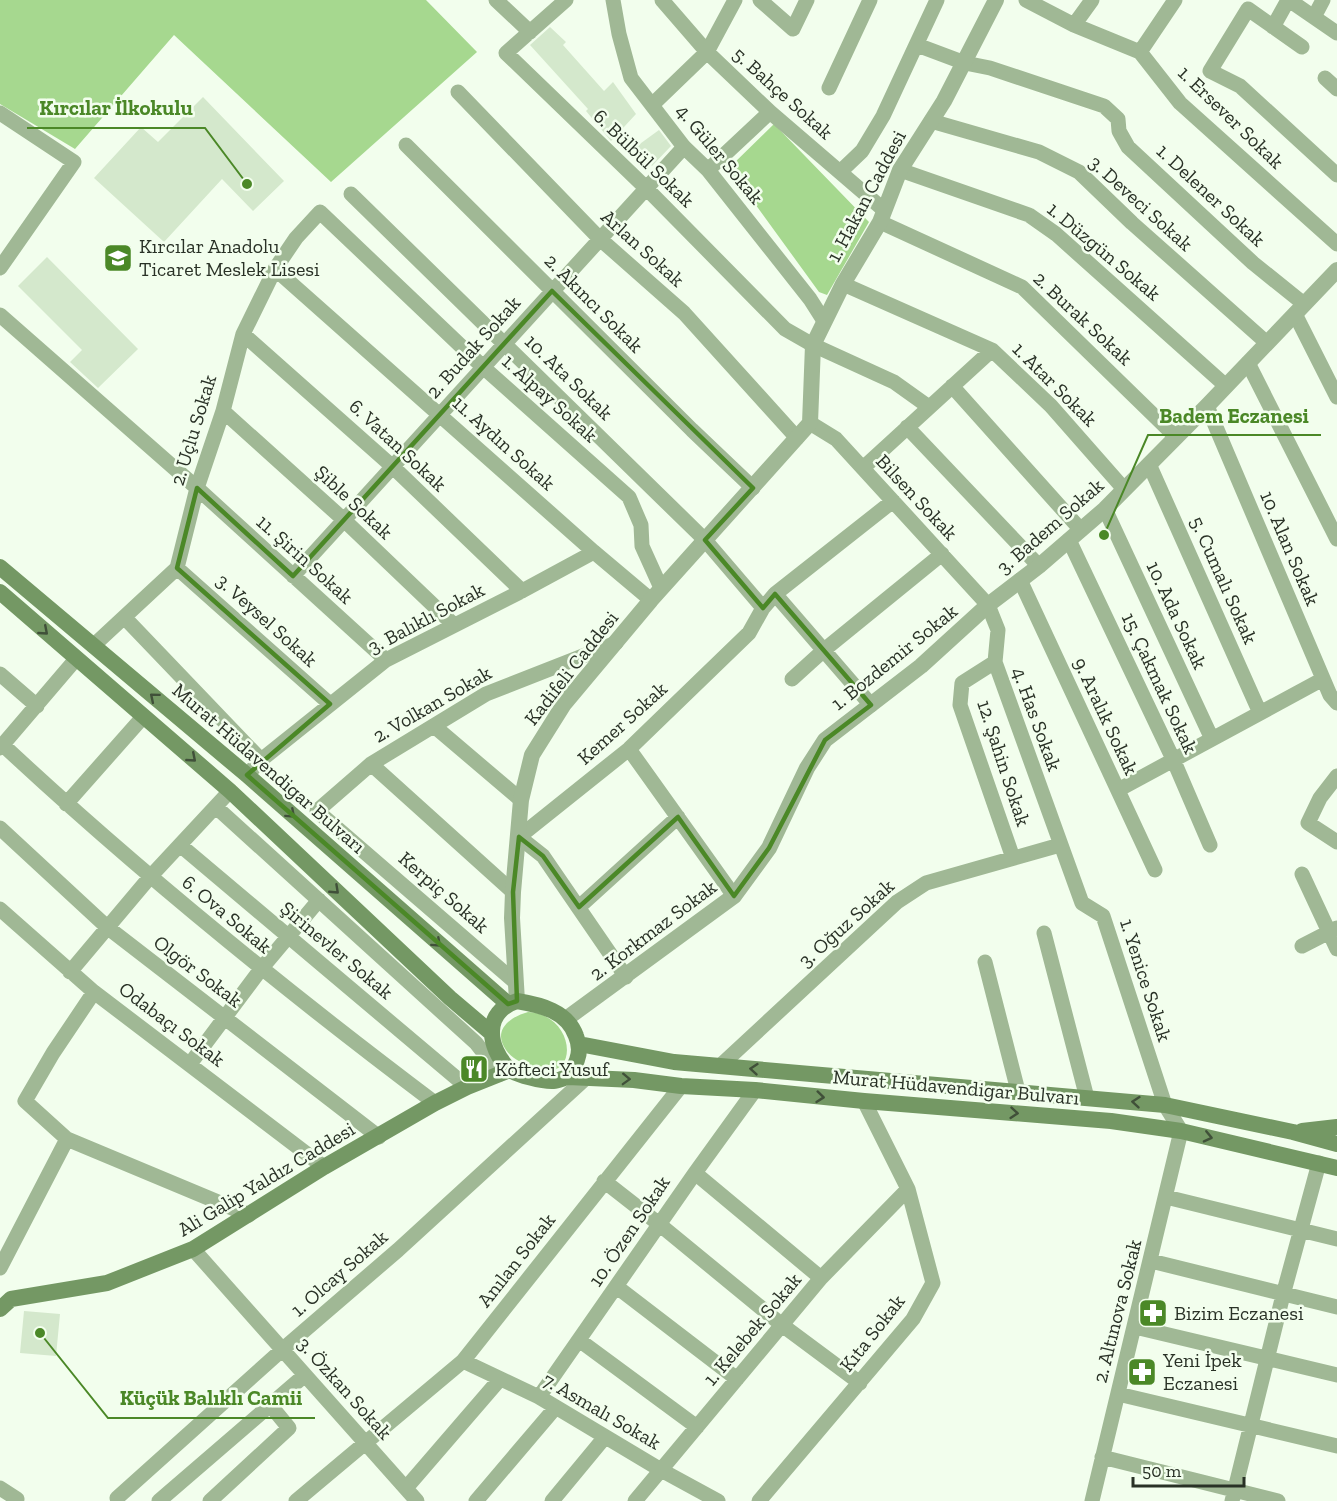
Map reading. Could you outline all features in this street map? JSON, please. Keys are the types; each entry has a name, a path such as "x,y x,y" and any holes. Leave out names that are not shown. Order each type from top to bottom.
{"main road":[{"name":"Murat Hüdavendigar Bulvarı","path":"0,567 513,1003"},
{"path":"0,592 230,791 450,998 490,1032 505,1072 554,1081 568,1077 577,1060 579,1044 574,1030 566,1019 551,1009 537,1004 513,1003 495,1018 490,1032"},
{"name":"Murat Hüdavendigar Bulvarı","path":"579,1044 674,1062 1165,1105 1293,1132 1337,1144"},
{"name":"Ali Galip Yaldız Caddesi","path":"4,1300 107,1283 193,1249 324,1167 435,1103 505,1072"},
{"name":"Murat Hüdavendigar Bulvarı","path":"568,1077 634,1080 681,1086 755,1090 1111,1121 1181,1131 1337,1168"},
{"path":"1293,1132 1337,1127"}],"street":[{"path":"496,0 530,32"},
{"name":"6. Bülbül Sokak","path":"566,0 506,53 646,188 785,329 813,345 894,382 929,407"},
{"name":"4. Güler Sokak","path":"613,0 631,78 684,147 708,170 810,299 824,321"},
{"name":"5. Bahçe Sokak","path":"662,0 707,52 770,112 840,172 882,216"},
{"path":"652,105 707,52 735,0"},
{"path":"760,0 793,29 807,0"},
{"path":"829,88 870,0"},
{"path":"840,172 862,151 883,116 937,0"},
{"name":"1. Hakan Caddesi","path":"810,423 813,345 843,284 882,216 900,170 965,63 996,0"},
{"name":"1. Ersever Sokak","path":"1026,0 1074,25 1140,52 1180,103 1337,244"},
{"path":"1074,25 1092,0"},
{"path":"1140,52 1175,0"},
{"path":"1274,27 1289,0 1337,33"},
{"path":"1314,17 1323,0"},
{"path":"1302,47 1248,9 1210,71 1240,86 1337,175"},
{"path":"917,45 965,63"},
{"name":"1. Delener Sokak","path":"965,63 990,68 1104,106 1118,119 1119,131 1128,147 1300,309"},
{"path":"1325,78 1337,89"},
{"name":"Arlan Sokak","path":"458,92 600,239 684,313 797,438"},
{"path":"708,170 770,112"},
{"path":"0,113 74,162 0,268"},
{"name":"3. Deveci Sokak","path":"931,121 1039,153 1079,172 1132,223 1267,343"},
{"name":"2. Akıncı Sokak","path":"406,145 753,488"},
{"name":"2. Budak Sokak","path":"293,576 684,147"},
{"name":"1. Düzgün Sokak","path":"900,170 1029,215 1056,234 1226,386"},
{"name":"10. Ata Sokak","path":"351,194 705,540 763,608"},
{"name":"2. Uçlu Sokak","path":"177,568 197,488 223,411 243,334 275,269 296,238 320,212"},
{"name":"1. Alpay Sokak","path":"320,212 483,367 629,496 641,525 642,546 656,594"},
{"name":"2. Burak Sokak","path":"882,216 1022,287 1176,437"},
{"name":"11. Aydın Sokak","path":"275,269 594,552 656,594"},
{"name":"3. Badem Sokak","path":"988,605 1039,566 1105,508 1207,406 1337,270"},
{"name":"1. Atar Sokak","path":"843,284 992,350 1051,406 1124,489"},
{"path":"1300,309 1337,397"},
{"name":"11. Şirin Sokak","path":"0,315 197,488 386,660"},
{"name":"6. Vatan Sokak","path":"243,334 393,467 522,591"},
{"path":"863,468 992,350"},
{"path":"1248,363 1337,538"},
{"name":"15. Çakmak Sokak","path":"952,386 1075,535 1210,845"},
{"name":"10. Alan Sokak","path":"1207,406 1330,695 1337,703"},
{"name":"Şible Sokak","path":"223,411 344,520 454,625"},
{"name":"Kadifeli Caddesi","path":"513,1003 515,982 513,892 521,800 532,755 564,704 656,594 810,423"},
{"name":"Bilsen Sokak","path":"810,423 836,439 988,605"},
{"path":"907,427 1039,566"},
{"name":"5. Cumalı Sokak","path":"1149,464 1260,713"},
{"name":"Kemer Sokak","path":"519,837 629,749 749,633 763,608 775,594 893,501"},
{"name":"10. Ada Sokak","path":"1105,508 1212,739"},
{"name":"3. Balıklı Sokak","path":"247,775 261,760 386,660 594,552"},
{"path":"792,679 942,554"},
{"path":"93,646 177,568"},
{"name":"3. Veysel Sokak","path":"177,568 330,704"},
{"name":"9. Aralık Sokak","path":"1020,580 1155,870"},
{"path":"775,594 871,705"},
{"name":"4. Has Sokak","path":"988,605 998,630 995,662 1060,845"},
{"name":"1. Bozdemir Sokak","path":"825,740 921,666 988,605"},
{"path":"125,618 261,760"},
{"name":"2. Volkan Sokak","path":"317,812 371,764 486,694 616,643"},
{"path":"4,738 37,706 76,659"},
{"name":"12. Şahin Sokak","path":"995,662 962,683 960,705 1013,858"},
{"path":"0,674 37,706"},
{"path":"1118,789 1323,679"},
{"path":"66,804 143,717"},
{"path":"434,726 521,800"},
{"name":"6. Ova Sokak","path":"4,738 66,804 150,877 261,969 435,1103"},
{"name":"2. Korkmaz Sokak","path":"566,1019 734,896 769,848 807,768 825,740"},
{"path":"629,749 734,896"},
{"path":"371,764 513,892"},
{"path":"1337,776 1320,798 1308,823 1337,842"},
{"path":"70,972 150,877 230,791"},
{"path":"216,807 505,1072"},
{"name":"Kerpiç Sokak","path":"317,812 515,982"},
{"path":"579,907 678,817"},
{"name":"Olgör Sokak","path":"0,828 107,927 379,1137"},
{"path":"519,837 543,856 626,977"},
{"name":"Şirinevler Sokak","path":"180,845 467,1087"},
{"name":"3. Oğuz Sokak","path":"720,1066 897,902 926,883 1060,845"},
{"name":"1. Yenice Sokak","path":"1060,845 1082,903 1103,916 1165,1105 1181,1131"},
{"path":"1302,874 1333,930 1337,949"},
{"path":"190,1064 261,969 319,900"},
{"name":"Odabaçı Sokak","path":"0,909 94,992 324,1167"},
{"path":"1302,946 1333,930"},
{"path":"1044,933 1087,1098"},
{"path":"985,962 1018,1091"},
{"path":"94,992 53,1053 25,1101 67,1139 249,1215"},
{"name":"1. Olcay Sokak","path":"117,1498 398,1250 586,1078"},
{"name":"Anılan Sokak","path":"296,1501 463,1361 681,1086"},
{"name":"10. Özen Sokak","path":"538,1397 755,1090"},
{"name":"Kıta Sokak","path":"759,1501 913,1319 933,1283 908,1189 864,1101"},
{"name":"2. Altınova Sokak","path":"1092,1501 1181,1131"},
{"path":"0,1268 67,1139"},
{"path":"1234,1496 1283,1294 1319,1163"},
{"path":"695,1173 821,1278"},
{"path":"604,1181 782,1325 860,1383"},
{"name":"1. Kelebek Sokak","path":"635,1501 821,1278 908,1189"},
{"path":"1166,1197 1337,1239"},
{"name":"3. Özkan Sokak","path":"193,1249 417,1501"},
{"path":"1151,1261 1337,1307"},
{"path":"616,1287 737,1379"},
{"path":"1135,1327 1337,1375"},
{"path":"579,1340 697,1427"},
{"name":"7. Asmalı Sokak","path":"463,1361 538,1397 718,1501"},
{"path":"159,1501 305,1375"},
{"path":"406,1488 500,1379"},
{"path":"1118,1394 1337,1446"},
{"path":"210,1501 289,1428 271,1406"},
{"path":"476,1501 556,1407"},
{"path":"552,1501 606,1437"},
{"path":"1102,1457 1234,1496 1278,1501"},
{"path":"0,1488 17,1499"}],"highlighted area":[{"path":"552,291 753,488 705,540 763,608 775,594 871,705 825,740 769,848 734,896 678,817 579,907 543,856 519,837 513,892 517,1001 508,1004 247,775 330,704 177,568 197,488 293,576"}],"green space":[{"path":"0,0 426,0 477,52 331,182 174,35 75,149 0,104"},
{"path":"774,124 869,222 827,295 819,292 729,168"},
{"path":"528,1012 544,1016 556,1024 564,1036 567,1048 565,1059 559,1067 549,1070 521,1062 506,1050 502,1043 501,1036 505,1025 515,1017"}],"building":[{"path":"550,27 566,42 563,45 604,91 613,82 636,114 611,141 586,111 588,109 530,45"},
{"path":"203,97 284,181 253,211 222,179 164,242 94,178 141,127 158,142"},
{"path":"659,130 671,146 652,166 637,146"},
{"path":"47,257 138,349 98,388 70,362 82,350 18,286"},
{"path":"24,1311 60,1314 56,1356 20,1353"}],"place":[{"name":"Kırcılar İlkokulu","path":"247,184"},
{"name":"Kırcılar Anadolu Ticaret Meslek Lisesi","path":"118,258"},
{"name":"Badem Eczanesi","path":"1104,535"},
{"name":"Köfteci Yusuf","path":"474,1069"},
{"name":"Bizim Eczanesi","path":"1153,1313"},
{"name":"Küçük Balıklı Camii","path":"40,1333"},
{"name":"Yeni İpek Eczanesi","path":"1142,1372"}]}
